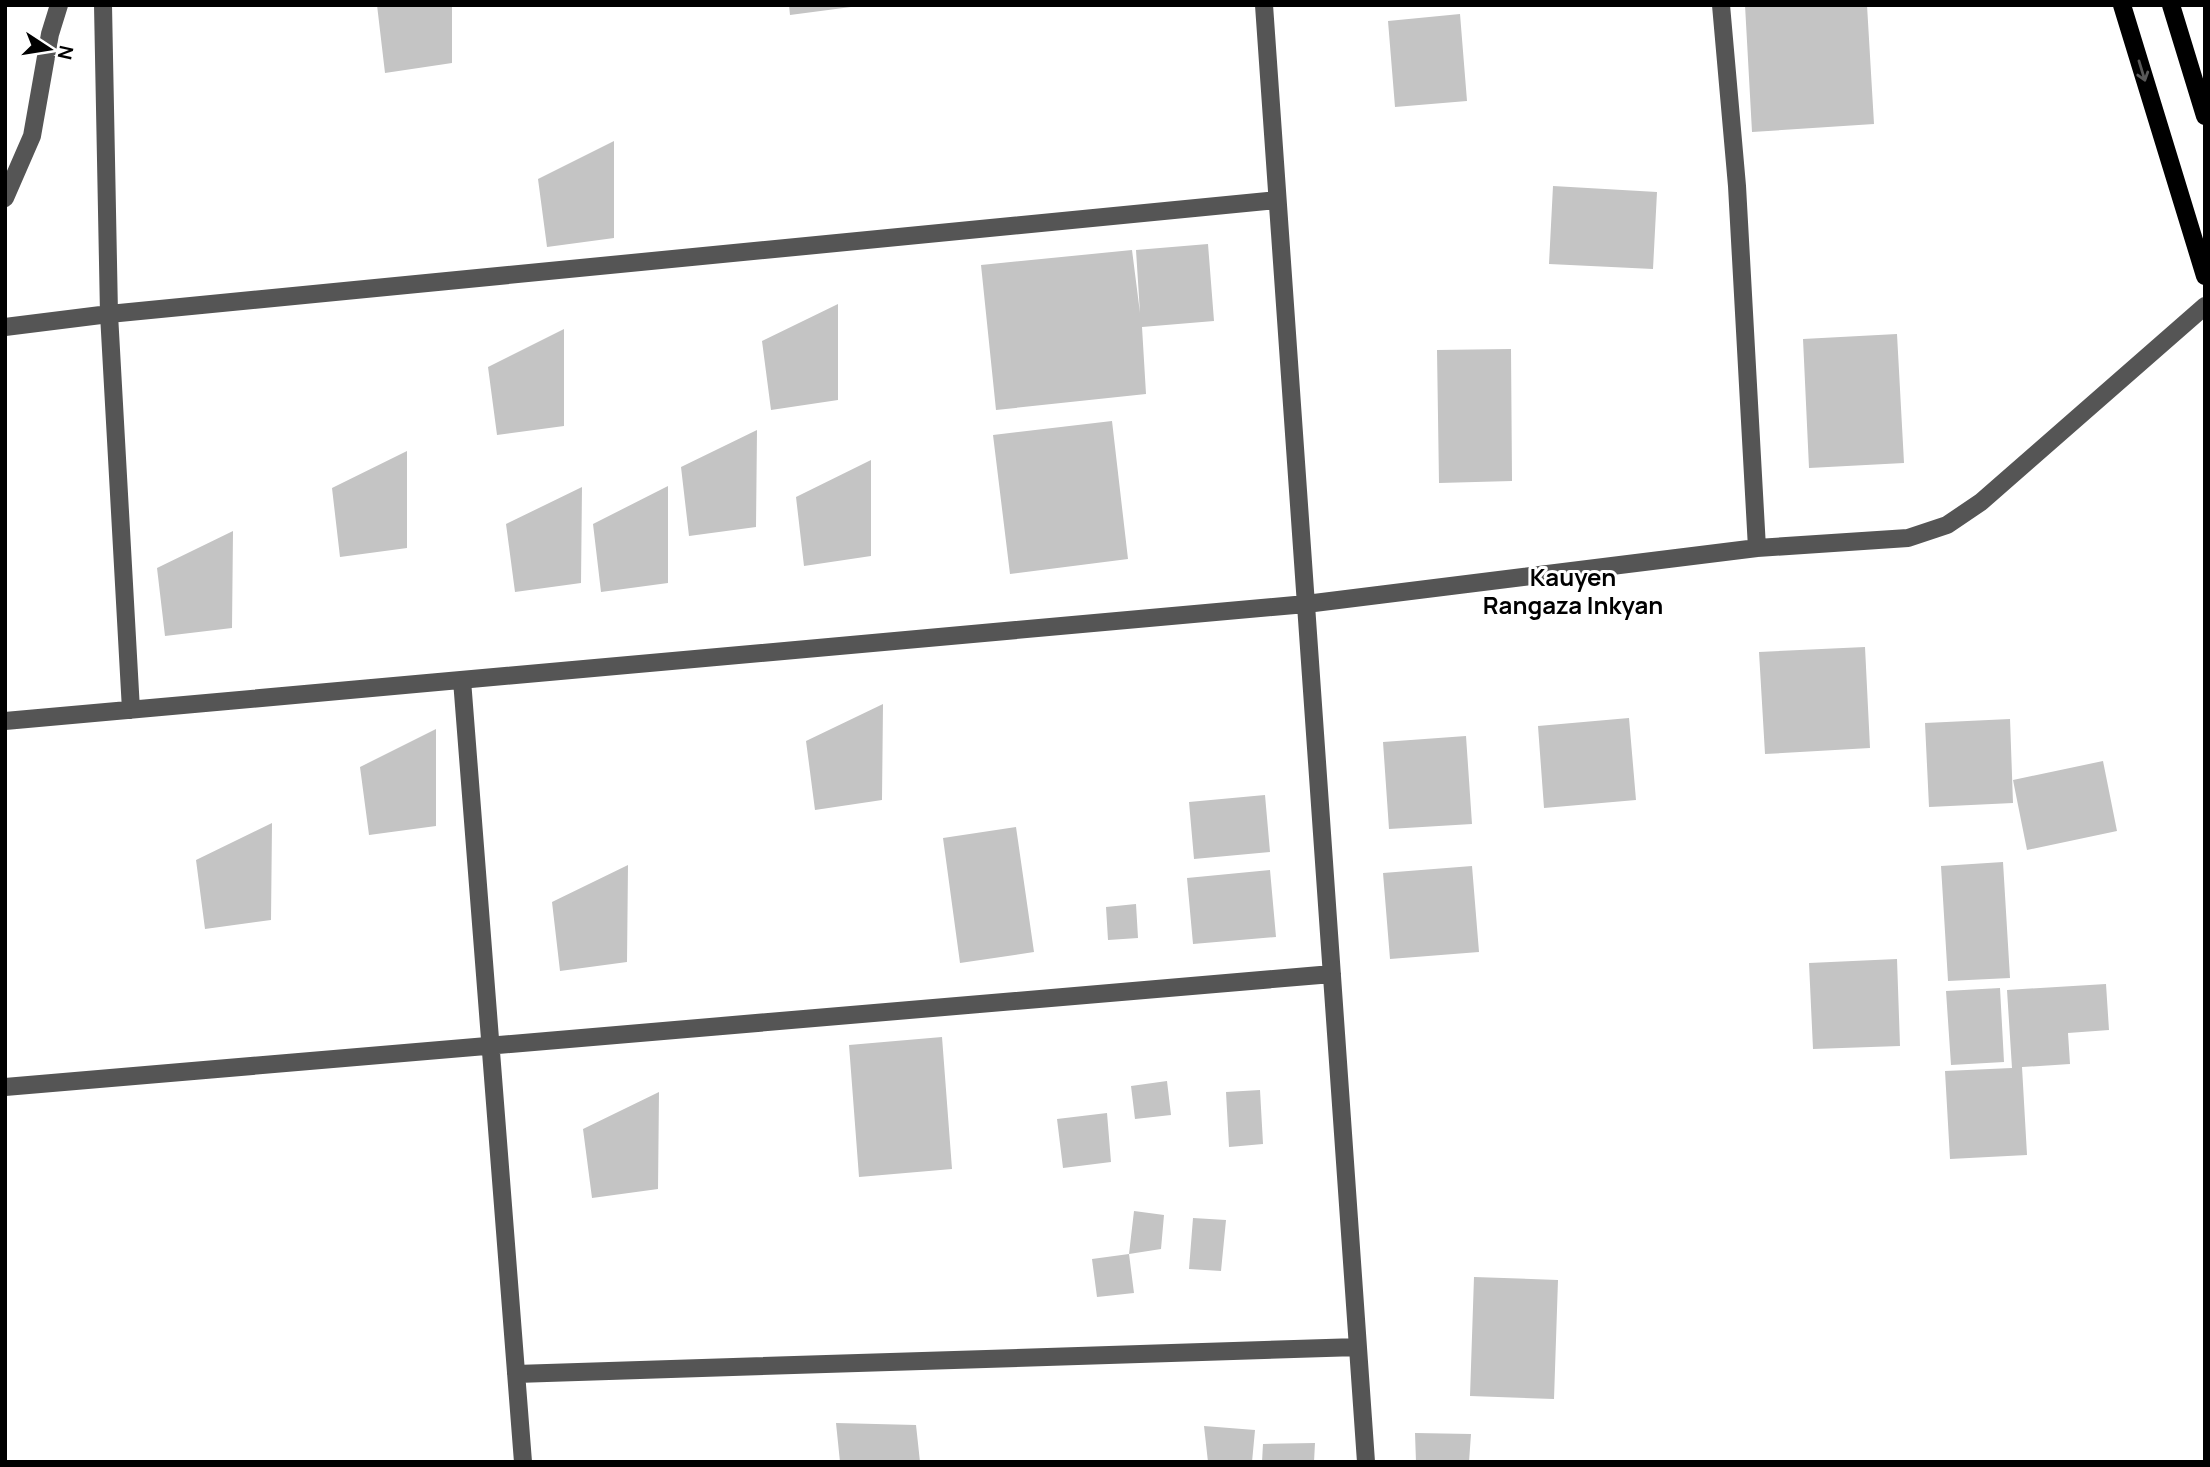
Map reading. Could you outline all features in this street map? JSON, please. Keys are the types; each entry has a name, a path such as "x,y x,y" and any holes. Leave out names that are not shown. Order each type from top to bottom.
{"main road":[{"path":"2122,5 2205,276"},
{"path":"2171,5 2205,116"}],"street":[{"path":"5,198 32,136 50,34 60,5"},
{"path":"103,5 109,314 131,710"},
{"path":"1264,5 1366,1462"},
{"path":"1720,5 1737,187 1757,548"},
{"path":"5,327 109,314 1277,200"},
{"path":"5,721 1306,604 1757,548 1908,538 1947,525 1981,502 2205,306"},
{"path":"462,680 523,1462"},
{"path":"5,1087 1332,974"},
{"path":"516,1374 1358,1347"}],"building":[{"path":"377,5 452,5 452,63 385,73"},
{"path":"789,5 850,5 851,7 790,15"},
{"path":"1745,5 1867,5 1874,124 1752,132"},
{"path":"1460,14 1467,101 1395,107 1388,21"},
{"path":"614,141 614,238 547,247 538,179"},
{"path":"1553,186 1657,192 1653,269 1549,264"},
{"path":"1208,244 1214,321 1142,327 1146,394 996,410 981,265 1132,250 1140,313 1136,250"},
{"path":"838,304 838,400 771,410 762,341"},
{"path":"564,329 564,426 497,435 488,367"},
{"path":"1897,334 1904,463 1809,468 1803,339"},
{"path":"1511,349 1512,481 1439,483 1437,350"},
{"path":"1112,421 1128,559 1010,574 993,435"},
{"path":"757,430 756,527 689,536 681,467"},
{"path":"407,451 407,548 340,557 332,488"},
{"path":"871,460 871,556 804,566 796,497"},
{"path":"668,486 668,583 601,592 593,524"},
{"path":"582,487 581,583 515,592 506,524"},
{"path":"233,531 232,628 165,636 157,568"},
{"path":"1865,647 1870,748 1765,754 1759,652"},
{"path":"883,704 882,800 815,810 806,741"},
{"path":"1629,718 1636,800 1544,808 1538,726"},
{"path":"2010,719 2013,803 1929,807 1925,723"},
{"path":"436,729 436,826 369,835 360,767"},
{"path":"1466,736 1472,824 1389,829 1383,742"},
{"path":"2103,761 2117,831 2027,850 2013,780"},
{"path":"1265,795 1270,852 1194,859 1189,802"},
{"path":"272,823 271,920 205,929 196,860"},
{"path":"1016,827 1034,952 960,963 943,838"},
{"path":"2003,862 2010,978 1948,981 1941,866"},
{"path":"628,865 627,962 560,971 552,902"},
{"path":"1472,866 1479,952 1390,959 1383,873"},
{"path":"1270,870 1276,937 1193,944 1187,878"},
{"path":"1136,904 1138,938 1108,940 1106,907"},
{"path":"1897,959 1900,1046 1813,1049 1809,963"},
{"path":"2106,984 2109,1030 2068,1033 2070,1064 2022,1067 2027,1155 1950,1159 1945,1071 2012,1068 2007,990"},
{"path":"2000,988 2004,1062 1951,1065 1946,991"},
{"path":"942,1037 952,1169 859,1177 849,1045"},
{"path":"1167,1081 1171,1115 1135,1119 1131,1086"},
{"path":"1260,1090 1263,1144 1229,1147 1226,1092"},
{"path":"659,1092 658,1189 592,1198 583,1129"},
{"path":"1107,1113 1111,1162 1063,1168 1057,1119"},
{"path":"1134,1211 1164,1215 1161,1249 1129,1254"},
{"path":"1193,1218 1226,1220 1221,1271 1189,1269"},
{"path":"1129,1254 1134,1293 1097,1297 1092,1259"},
{"path":"1474,1277 1558,1280 1554,1399 1470,1396"},
{"path":"836,1423 916,1425 920,1462 840,1462"},
{"path":"1204,1426 1255,1430 1252,1462 1208,1462"},
{"path":"1415,1433 1471,1434 1469,1462 1416,1462"},
{"path":"1315,1443 1314,1462 1262,1462 1263,1444"}],"district":[{"name":"Kauyen Rangaza Inkyan","path":"1573,590"}]}
